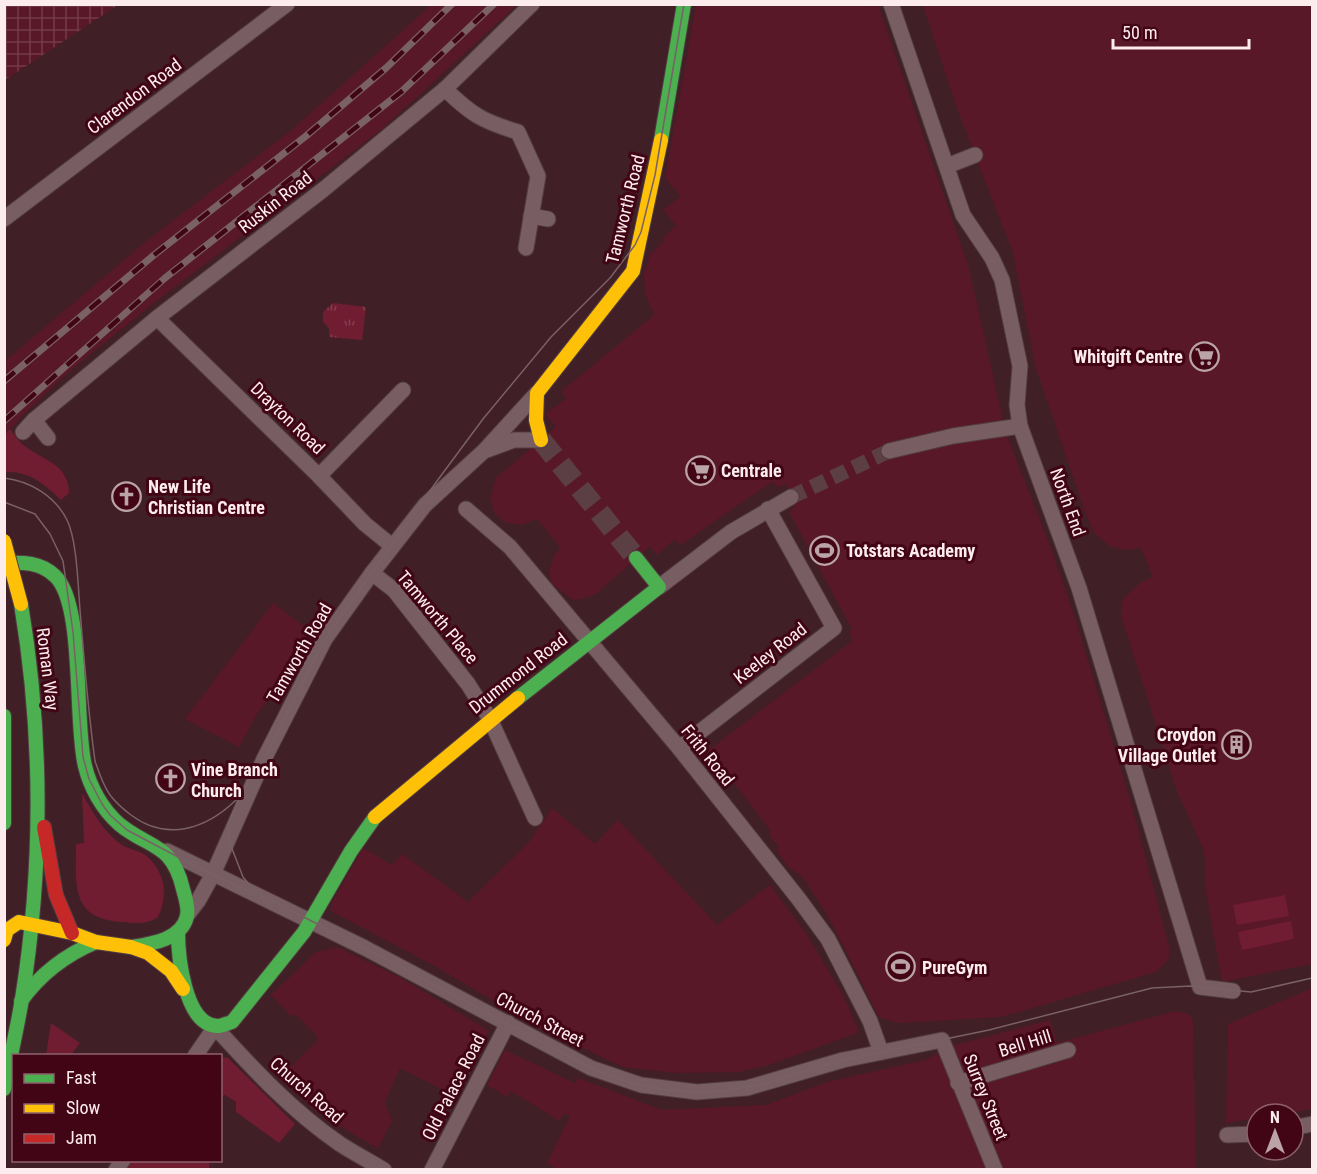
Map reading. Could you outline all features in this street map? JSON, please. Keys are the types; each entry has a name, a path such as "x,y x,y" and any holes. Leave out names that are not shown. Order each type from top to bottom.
{"street":[{"name":"Clarendon Road","path":"4,219 287,4"},
{"name":"Ruskin Road","path":"23,432 34,420 157,318 324,189 445,89 532,4"},
{"name":"Tamworth Road","path":"188,914 213,874 264,759 325,639 392,546 434,495 484,452 537,393 633,271 655,175 684,4"},
{"name":"North End","path":"891,4 963,215 992,258 1002,280 1020,366 1017,405 1020,426 1079,588 1200,987 1233,992"},
{"path":"445,89 468,111 490,124 518,132 537,176 526,248"},
{"path":"947,166 975,155"},
{"path":"531,216 548,219"},
{"name":"Drayton Road","path":"157,318 319,476 364,524 392,546"},
{"path":"319,476 403,390"},
{"name":"Tamworth Road","path":"484,452 514,440 541,440 536,420 537,393"},
{"path":"34,420 48,438"},
{"path":"889,451 913,443 1020,426"},
{"name":"Drummond Road","path":"310,921 351,850 372,819 490,719 590,640 731,532 791,497"},
{"name":"Frith Road","path":"466,509 510,547 590,640 828,939 870,1021 881,1052"},
{"name":"Keeley Road","path":"678,748 834,628 768,509"},
{"name":"Roman Way","path":"4,541 27,638 36,711 39,780 32,923 21,1001 4,1089"},
{"path":"636,558 659,587"},
{"path":"4,563 24,562 45,568 58,578 68,597 73,632 81,745 89,779 102,804 117,822 161,848 178,870 188,914 178,931 179,961 187,994"},
{"name":"Tamworth Place","path":"372,573 394,590 468,684 490,719 535,818"},
{"path":"4,716 5,818"},
{"path":"39,806 58,901 63,919 72,933"},
{"name":"Church Street","path":"161,848 364,948 591,1068 620,1080 667,1090 697,1092 747,1088 843,1060 942,1040"},
{"path":"4,940 7,930 12,925 19,922 32,923 96,942 131,947 147,953 171,972 187,994 199,1017 215,1027 225,1026 240,1015 281,963 310,921"},
{"path":"131,947 154,942 178,931"},
{"path":"21,1001 30,987 46,971 72,952 96,942"},
{"name":"Old Palace Road","path":"432,1170 508,1023"},
{"path":"196,1054 215,1027"},
{"name":"Church Road","path":"215,1027 265,1082 311,1122 340,1144 384,1170"},
{"name":"Surrey Street","path":"942,1040 994,1170"},
{"name":"Bell Hill","path":"958,1083 1068,1050"},
{"path":"1227,1135 1245,1134"}],"shaded area":[{"path":"5,4 118,4 118,5 5,80"},
{"name":"Centrale","path":"867,4 868,7 878,5 969,268 1006,434 1051,548 1076,621 1133,810 1170,951 1168,960 1156,972 1001,1017 898,1023 879,1017 827,914 801,875 788,867 778,852 778,843 775,843 769,835 770,830 709,750 852,641 849,631 852,629 789,512 795,507 786,484 778,487 772,482 680,545 675,539 657,555 650,546 596,594 573,600 552,584 549,571 560,547 537,519 521,525 506,523 495,513 490,498 496,478 556,427 545,414 566,399 562,391 654,315 645,293 644,273 650,255 664,241 662,238 676,226 663,210 681,196 665,178 696,5"},
{"path":"431,5 517,5 381,130 150,306 71,370 5,435 5,361 149,239 293,129"},
{"name":"Whitgift Centre","path":"923,5 1312,5 1312,964 1222,982 1205,886 1206,866 1203,848 1178,794 1121,616 1122,600 1141,582 1153,577 1141,548 1129,550 1111,547 1094,533 1085,512 1035,365 1013,253 956,106"},
{"path":"273,603 310,631 278,688 258,712 239,747 185,719"},
{"path":"552,808 595,844 618,820 717,925 770,885 805,932 843,995 858,1029 857,1033 769,1065 739,1072 677,1073 623,1067 531,1023 433,965 331,911 331,904 363,848 392,865 402,854 468,902 530,841"},
{"path":"339,948 401,978 489,1031 452,1094 400,1068 385,1102 392,1121 378,1148 320,1112 282,1075 317,1041 318,1037 296,1015 291,1016 271,995 316,952"},
{"path":"1312,988 1312,1109 1305,1110 1305,1102 1245,1102 1245,1120 1226,1123 1228,1024"},
{"path":"1175,1011 1192,1017 1193,1023 1196,1169 557,1169 547,1163 570,1116 564,1113 559,1121 511,1091 508,1097 487,1085 505,1050 575,1083 578,1078 662,1110 766,1105 827,1082 925,1060 955,1045 1050,1020 1057,1043"}],"green space":[{"path":"333,303 366,307 362,340 329,337 329,328 323,322 323,312"},
{"path":"10,429 22,444 53,463 64,475 69,493 61,500 29,476 6,472 5,435"},
{"path":"82,793 110,834 124,846 144,854 161,875 163,900 158,917 154,920 136,923 105,919 93,914 85,907 80,897 76,873 76,844 84,843"},
{"path":"1285,895 1289,916 1237,925 1233,905"},
{"path":"1291,921 1294,939 1242,950 1238,932"},
{"path":"51,1023 80,1043 72,1054 46,1054"},
{"path":"222,1057 228,1058 295,1124 279,1143 236,1112 236,1102 225,1095 222,1096"},
{"path":"130,1162 209,1162 209,1169 125,1170"}],"tunnel":[{"path":"541,440 636,558"},
{"path":"791,497 889,451"}],"tram line":[{"path":"684,4 655,175 641,232 635,245 610,278 551,337 483,419 325,639 264,759 239,798 229,822 229,841 243,877 262,896 591,1068 620,1080 667,1090 725,1091 763,1084 843,1060 989,1030 1152,988 1191,986 1251,992 1312,978"},
{"path":"4,478 23,482 41,491 56,504 67,520 73,539 76,564 95,761 110,795 131,815 145,823 172,830 199,825 236,800"},
{"path":"4,502 35,514 50,534 63,561 73,632 83,757 89,779 102,804 110,815 127,830 254,894"}],"railway":[{"path":"4,381 154,255 306,136 386,68 452,4"},
{"path":"4,421 165,278 401,92 494,4"}],"traffic: fast":[{"path":"661,140 684,4"},
{"path":"518,698 659,587 636,558"},
{"path":"4,563 24,563 44,568 55,576 64,590 71,611 75,637 82,747 90,782 102,805 119,824 166,854 173,863 183,889 187,916 179,931 164,939 131,947"},
{"path":"4,1089 29,950 37,851 37,752 21,604"},
{"path":"4,716 4,823"},
{"path":"178,931 179,956 185,987 197,1014 207,1023 218,1026 232,1022 304,932 351,851 375,817"},
{"path":"21,1001 54,966 96,942"}],"traffic: slow":[{"path":"541,440 536,420 537,393 633,271 661,140"},
{"path":"4,541 21,604"},
{"path":"375,817 518,698"},
{"path":"4,940 7,930 19,922 72,933 96,942 131,947 148,953 171,971 183,989"}],"traffic: jam":[{"path":"44,827 56,895 72,933"}],"place":[{"name":"Whitgift Centre","path":"1204,356"},
{"name":"Centrale","path":"700,470"},
{"name":"New Life Christian Centre","path":"127,496"},
{"name":"Totstars Academy","path":"825,550"},
{"name":"Croydon Village Outlet","path":"1237,744"},
{"name":"Vine Branch Church","path":"170,779"},
{"name":"PureGym","path":"901,967"}]}
